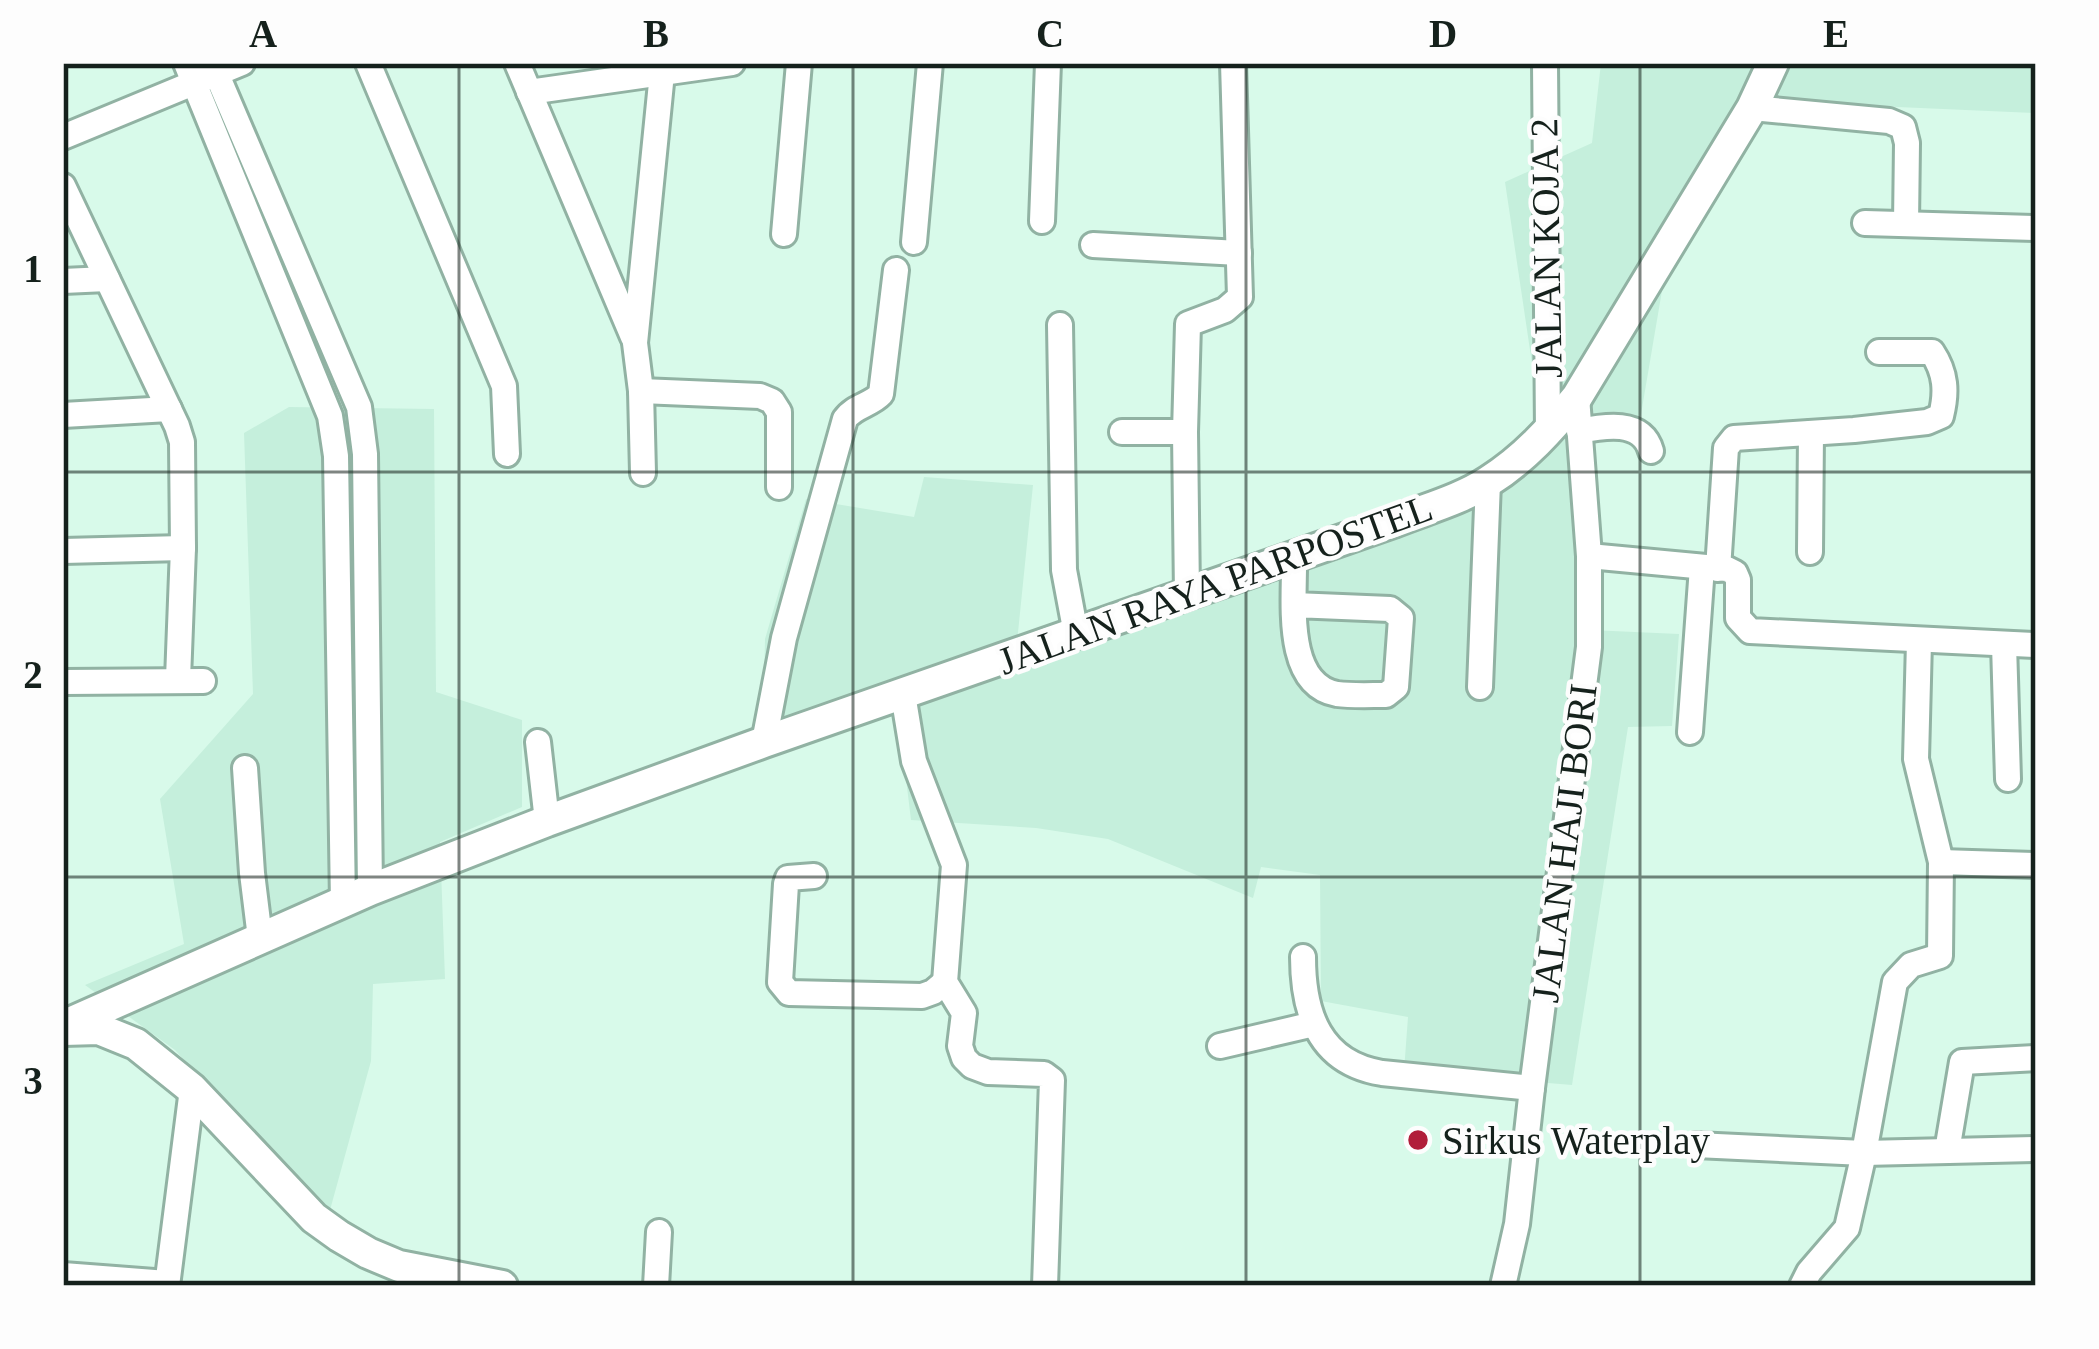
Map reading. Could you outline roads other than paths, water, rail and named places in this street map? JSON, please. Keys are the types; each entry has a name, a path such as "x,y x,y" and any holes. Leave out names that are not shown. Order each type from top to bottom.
{"main road":[{"name":"JALAN RAYA PARPOSTEL","path":"63,1028 260,938 547,821 1294,557 1488,482 1563,432 1577,397 1752,108 1772,63"},
{"path":"63,1028 99,1029 136,1044 192,1089 314,1218 368,1253 411,1277 502,1286"}],"street":[{"path":"63,137 202,70 242,63"},
{"path":"368,63 504,386 507,454"},
{"path":"517,63 635,343"},
{"path":"529,92 732,63"},
{"path":"784,234 799,63"},
{"path":"914,242 930,63"},
{"path":"1042,220 1048,63"},
{"path":"1186,595 1187,324 1225,310 1240,297 1233,63"},
{"name":"JALAN KOJA 2","path":"1545,63 1563,432"},
{"path":"202,70 359,407 365,454 354,678 356,897"},
{"path":"202,70 330,416 354,678"},
{"path":"643,472 635,343 662,73"},
{"path":"1752,108 1888,121 1903,127 1906,224"},
{"path":"63,186 182,442 190,680 63,682"},
{"path":"1865,223 2036,228"},
{"path":"1093,245 1239,253"},
{"path":"764,742 784,638 845,419 875,400 883,386 896,270"},
{"path":"63,280 106,280"},
{"path":"1060,325 1064,570 1076,634"},
{"path":"1690,732 1726,448 1734,438 1928,422 1941,416 1946,395 1941,367 1932,352 1879,352"},
{"path":"641,391 760,396 772,401 779,412 779,487"},
{"path":"63,416 169,409"},
{"path":"1563,432 1622,427 1640,432 1651,451"},
{"path":"1122,431 1185,432"},
{"name":"JALAN HAJI BORI","path":"1503,1286 1517,1224 1589,647 1589,556 1563,432"},
{"path":"1810,552 1811,434"},
{"path":"336,456 365,454"},
{"path":"1480,687 1488,482"},
{"path":"63,551 183,548"},
{"path":"1589,556 1735,574 1738,619 1750,631 2036,645"},
{"path":"1294,557 1294,605 1301,667 1319,687 1335,693 1385,695 1396,687 1401,619 1390,609 1294,605"},
{"path":"1802,1286 1847,1228 1895,982 1911,964 1940,956 1941,862 1916,759 1919,641"},
{"path":"2004,644 2008,779"},
{"path":"903,694 914,761 954,865 945,982 964,1012 960,1046 964,1058 988,1072 1044,1074 1052,1080 1045,1286"},
{"path":"538,742 547,821"},
{"path":"245,768 260,938"},
{"path":"1941,862 2036,865"},
{"path":"814,876 788,878 786,884 780,982 789,993 922,996 945,982"},
{"path":"1303,957 1307,1007 1337,1056 1362,1070 1532,1088"},
{"path":"1220,1046 1314,1024"},
{"path":"1947,1151 1962,1062 2036,1058"},
{"path":"63,1275 167,1284 192,1089"},
{"path":"1696,1145 1864,1154 2036,1149"},
{"path":"656,1286 659,1232"}],"place":[{"name":"Sirkus Waterplay","path":"1418,1140"}]}
